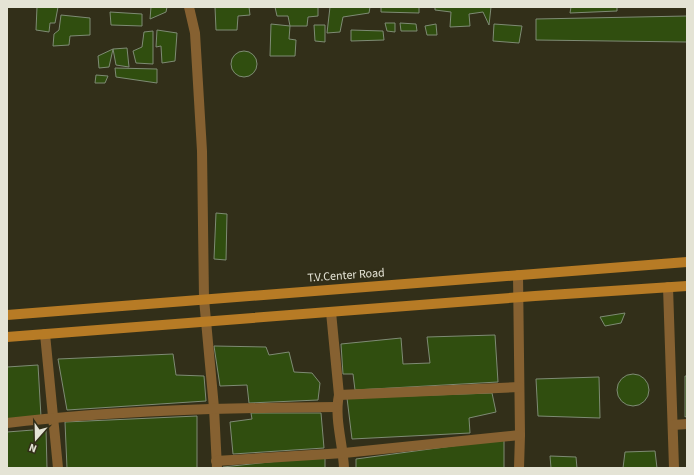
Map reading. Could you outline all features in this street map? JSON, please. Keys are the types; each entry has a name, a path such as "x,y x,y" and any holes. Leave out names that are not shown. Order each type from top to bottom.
{"street":[{"path":"189,7 195,33 202,151 204,299 214,408 216,464 344,453 520,435"},
{"name":"T.V.Center Road","path":"7,315 687,262"},
{"path":"518,275 519,468"},
{"path":"7,337 518,297 687,286"},
{"path":"668,287 674,468"},
{"path":"331,312 339,395 336,407 344,453 344,468"},
{"path":"45,334 58,468"},
{"path":"339,395 519,387"},
{"path":"7,423 54,418 214,408 336,407"},
{"path":"673,425 687,424"}],"building":[{"path":"37,7 58,7 55,23 50,23 49,32 36,30"},
{"path":"151,7 167,7 166,12 150,19"},
{"path":"215,7 249,7 250,15 238,16 237,30 216,30"},
{"path":"275,7 318,7 318,16 308,17 307,26 290,26 288,16 277,16"},
{"path":"330,7 370,7 369,13 343,17 340,32 327,33"},
{"path":"381,7 419,7 419,13 381,12"},
{"path":"435,7 491,7 489,25 483,12 469,14 470,26 450,27 451,12 435,10"},
{"path":"571,7 617,7 617,11 570,13"},
{"path":"110,12 142,14 142,26 111,25"},
{"path":"61,15 90,18 90,35 70,36 69,45 53,46 54,34 59,30"},
{"path":"687,16 687,42 536,40 536,19"},
{"path":"385,23 395,23 395,32 387,31"},
{"path":"400,23 416,24 417,31 401,31"},
{"path":"271,24 290,26 289,39 296,40 295,56 270,56"},
{"path":"436,24 437,35 427,35 425,26"},
{"path":"494,24 522,26 519,43 493,41"},
{"path":"314,25 325,25 325,42 315,41"},
{"path":"157,30 177,33 175,61 162,63 161,46 156,47"},
{"path":"351,30 383,31 384,40 351,41"},
{"path":"153,31 153,64 136,63 133,51 142,47 144,32"},
{"path":"127,48 129,67 116,65 113,49"},
{"path":"113,49 109,67 99,68 98,56"},
{"path":"244,51 253,55 257,64 253,73 244,77 235,73 231,64 235,55"},
{"path":"115,68 157,69 157,83 116,77"},
{"path":"96,75 108,76 105,83 95,83"},
{"path":"216,213 227,214 226,260 214,259"},
{"path":"625,313 621,323 605,326 600,317"},
{"path":"495,335 498,382 355,390 353,374 343,374 341,344 401,338 403,364 430,363 427,337"},
{"path":"214,346 266,347 269,355 289,352 294,372 312,373 320,383 318,400 249,403 247,385 220,386"},
{"path":"173,354 176,375 204,376 206,401 67,410 58,359"},
{"path":"38,365 41,417 7,420 7,367"},
{"path":"630,374 636,374 646,381 649,390 648,396 642,403 636,406 630,406 620,399 617,393 617,387 624,377"},
{"path":"685,376 687,376 687,416 685,417"},
{"path":"599,377 600,418 538,416 536,379"},
{"path":"492,393 496,412 469,418 470,433 352,439 347,398"},
{"path":"251,413 321,413 324,448 233,454 230,422 252,419"},
{"path":"197,416 197,468 67,468 65,422"},
{"path":"46,429 47,468 7,468 7,432"},
{"path":"504,439 504,468 356,468 356,459"},
{"path":"655,451 657,468 623,468 625,452"},
{"path":"325,456 325,468 223,468 223,467"},
{"path":"550,456 576,457 577,468 551,468"}]}
